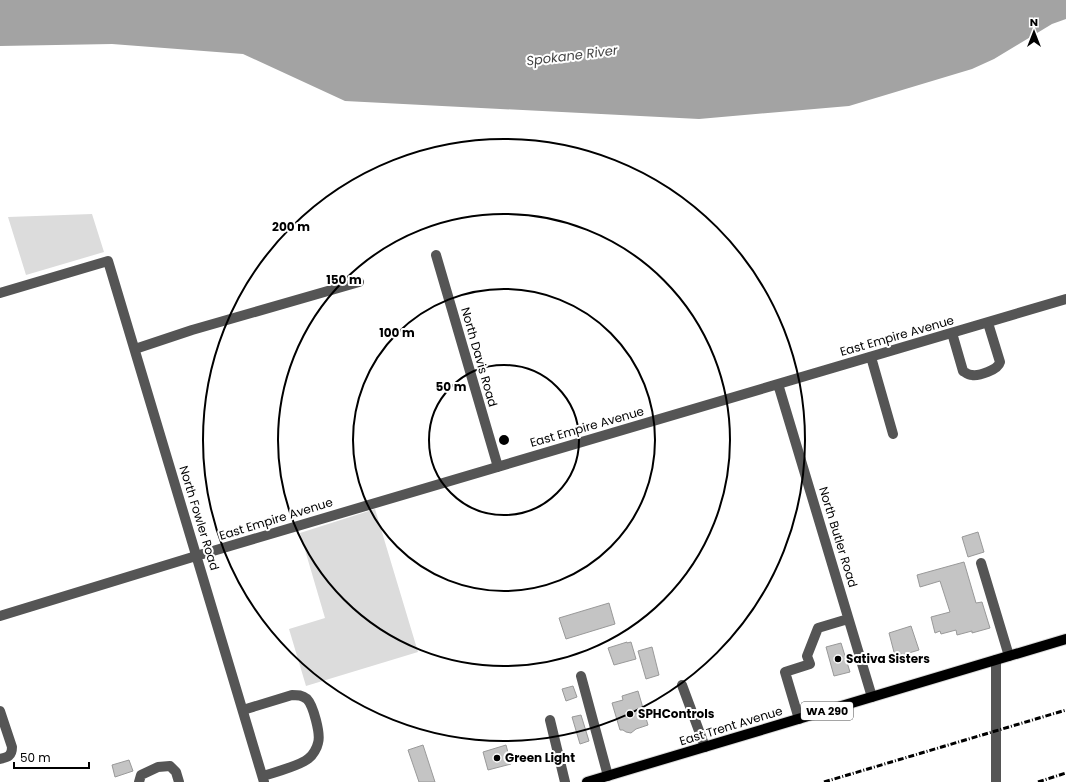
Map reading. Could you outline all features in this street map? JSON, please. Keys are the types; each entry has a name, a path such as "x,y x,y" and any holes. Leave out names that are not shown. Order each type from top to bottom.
{"main road":[{"name":"East Trent Avenue","path":"587,782 1066,639"}],"street":[{"name":"North Davis Road","path":"436,255 498,467"},
{"name":"North Fowler Road","path":"0,293 108,261 264,779"},
{"path":"135,349 192,330 359,282"},
{"name":"East Empire Avenue","path":"0,616 196,556 1066,299"},
{"path":"952,333 963,371 966,374 973,375 994,370 1000,362 988,323"},
{"path":"871,357 892,434"},
{"name":"North Butler Road","path":"778,384 872,698"},
{"path":"981,563 1009,656"},
{"path":"799,719 785,672 810,664 807,656 818,628 848,619"},
{"path":"996,660 996,782"},
{"path":"581,676 608,776"},
{"path":"682,685 705,747"},
{"path":"243,710 292,695 301,695 308,700 316,722 319,742 308,760 264,779"},
{"path":"0,711 12,747 12,752 8,757 0,759"},
{"path":"550,720 565,782"},
{"path":"139,782 141,775 158,767 170,766 176,772 179,782"}],"shaded area":[{"path":"92,214 104,252 26,275 8,217"},
{"path":"375,509 418,652 306,686 289,629 325,618 300,533"}],"water":[{"name":"Spokane River","path":"0,0 1066,0 1066,19 1052,24 994,59 972,69 849,106 699,119 345,101 243,54 112,44 0,46"}],"building":[{"path":"978,532 984,552 968,557 962,537"},
{"path":"964,562 976,603 982,602 990,628 957,635 956,630 941,634 940,631 935,633 931,617 950,612 940,581 920,587 917,575"},
{"path":"609,603 615,624 566,639 559,618"},
{"path":"911,626 919,650 895,656 889,633"},
{"path":"631,642 636,659 614,665 608,648"},
{"name":"Sativa Sisters","path":"841,643 850,672 834,676 826,647"},
{"path":"652,647 659,675 646,679 638,651"},
{"path":"573,686 577,697 566,701 562,689"},
{"name":"SPHControls","path":"638,691 648,725 636,729 631,733 620,730 612,703 623,700 622,696"},
{"path":"581,715 589,741 580,744 572,717"},
{"path":"423,745 435,782 419,782 408,750"},
{"name":"Green Light","path":"506,745 511,764 488,770 483,752"},
{"path":"129,760 133,771 115,777 112,765"}],"railway":[{"path":"824,782 1066,710"},
{"path":"1038,782 1066,773"}],"place":[{"name":"Sativa Sisters","path":"838,659"},
{"name":"SPHControls","path":"630,714"},
{"name":"Green Light","path":"497,758"}]}
